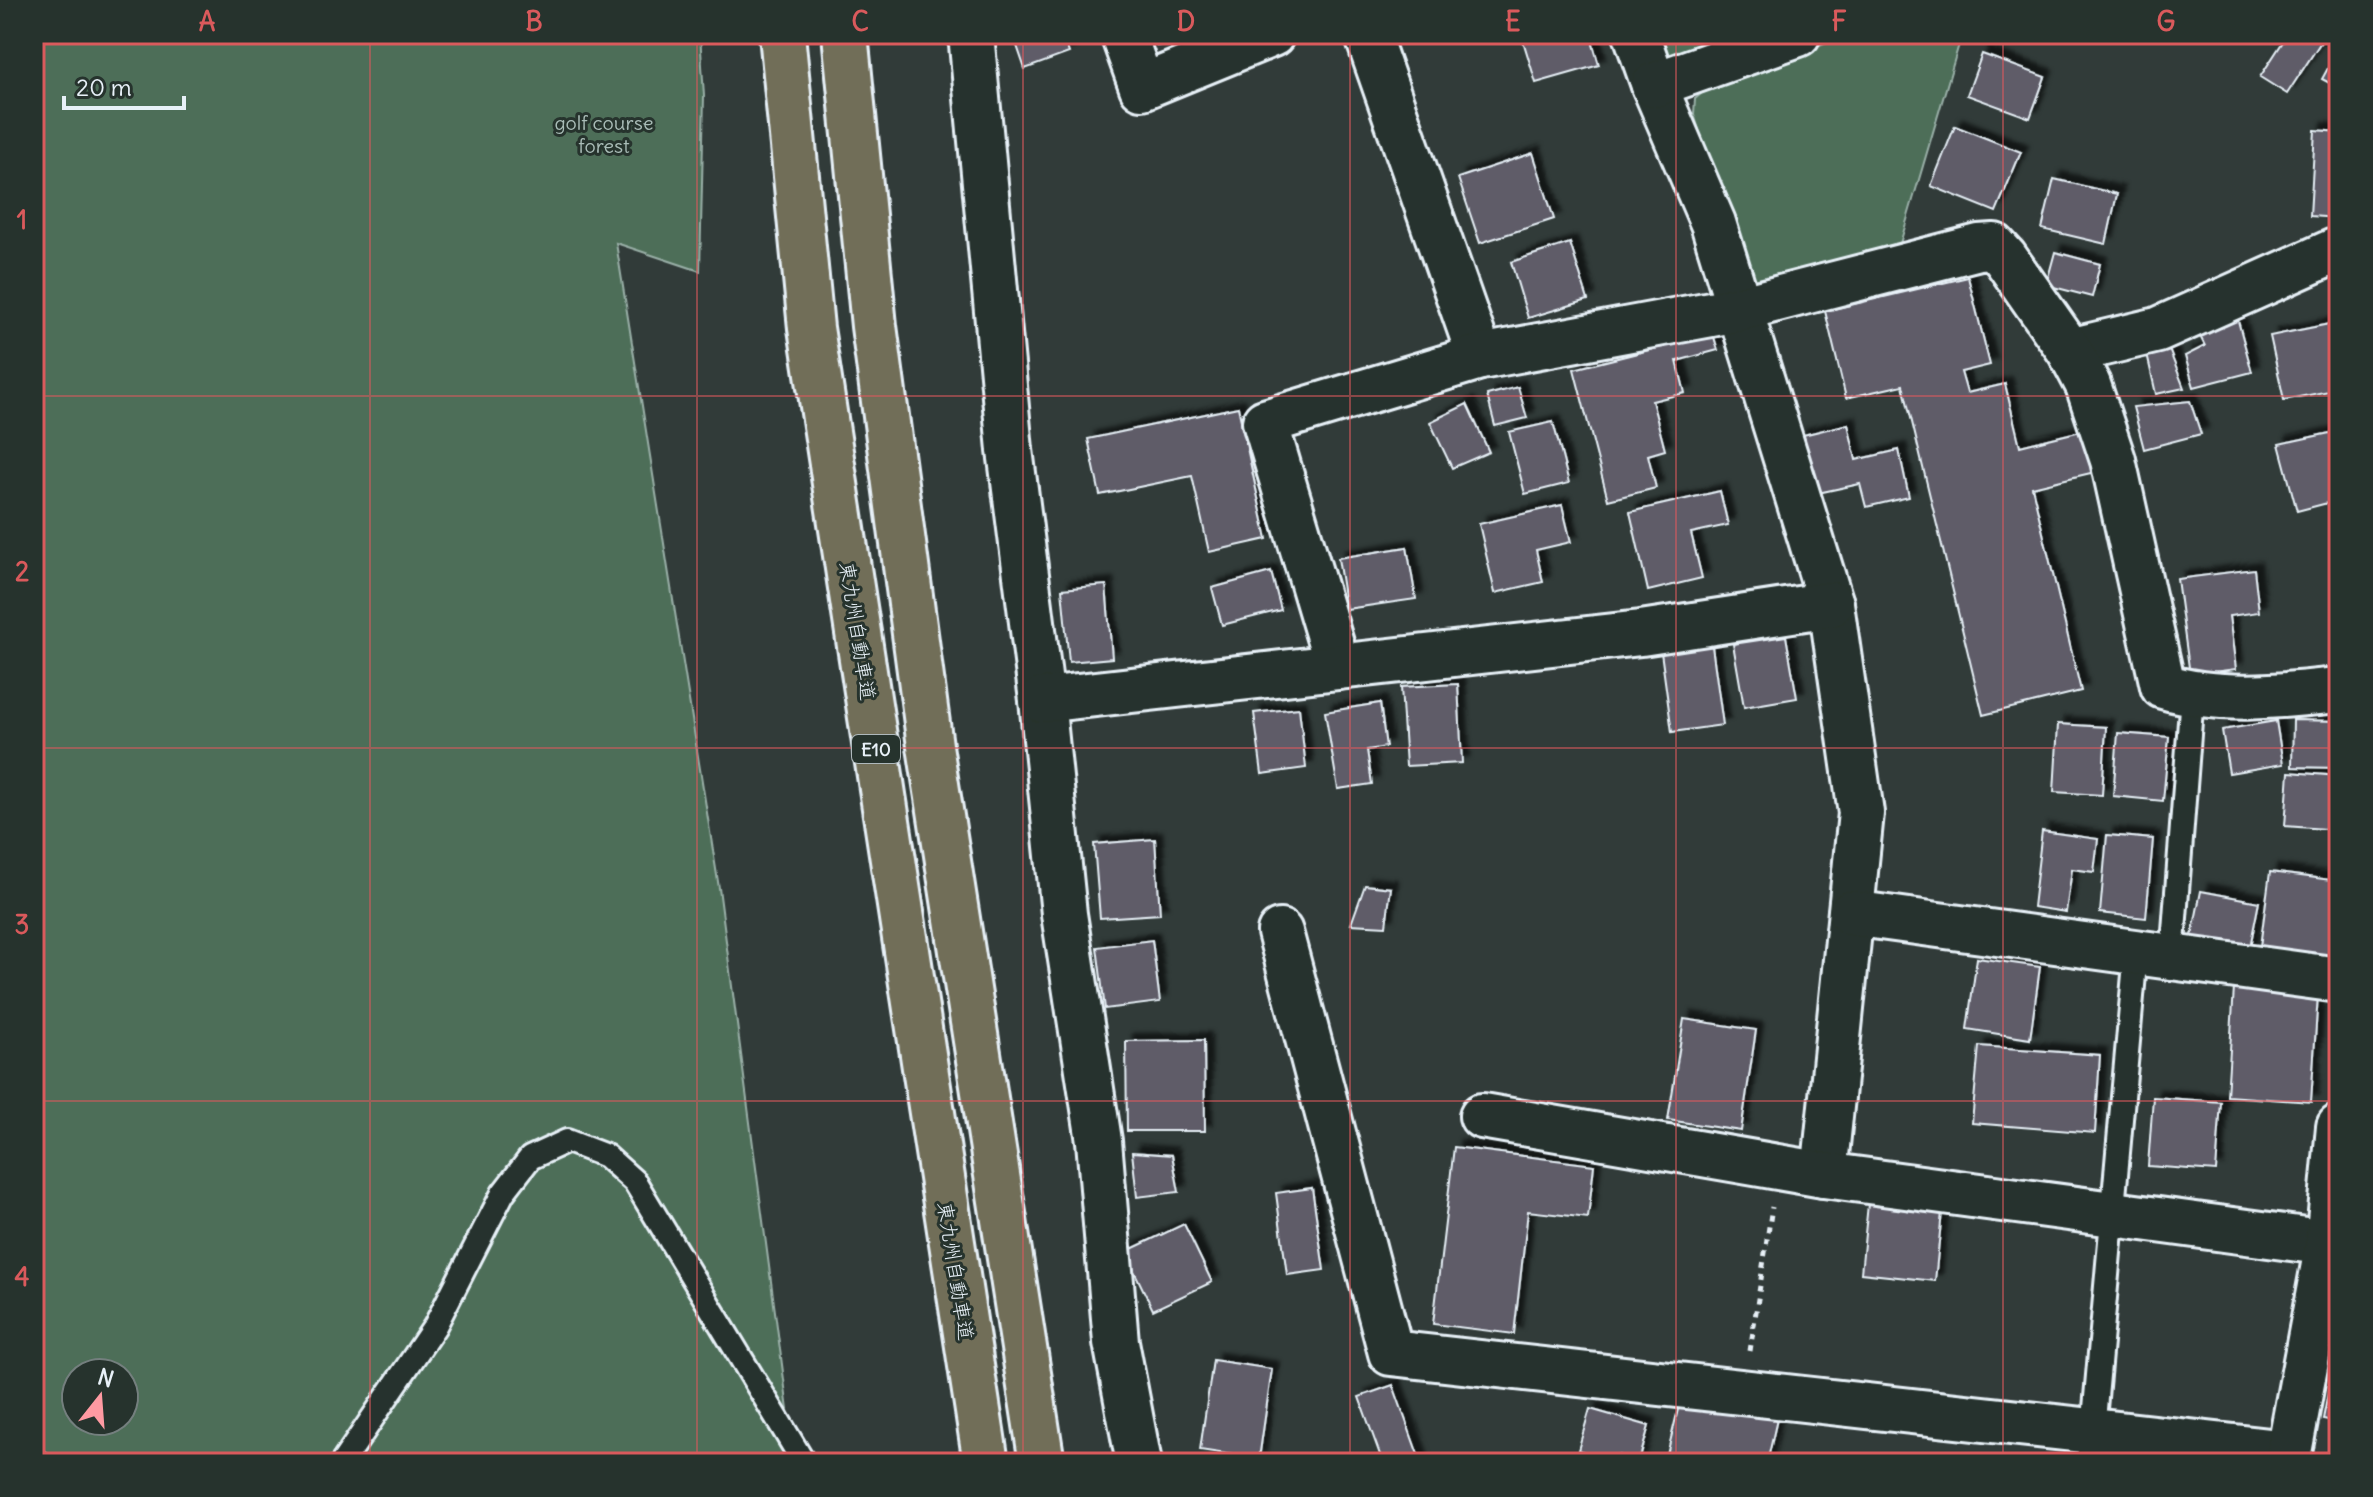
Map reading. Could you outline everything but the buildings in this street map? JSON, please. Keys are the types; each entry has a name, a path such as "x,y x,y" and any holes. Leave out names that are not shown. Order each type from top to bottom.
{"highway":[{"name":"東九州自動車道","path":"782,34 811,328 986,1463"},
{"name":"E10","path":"845,34 874,326 930,746 1042,1463"}],"street":[{"path":"971,34 1010,450 1042,700 1064,914 1099,1141 1116,1342 1139,1463"},
{"path":"1123,34 1142,87 1272,34"},
{"path":"1367,34 1480,357"},
{"path":"1636,34 1654,85 1713,223 1831,604 1861,813 1824,1175"},
{"path":"1654,85 1798,34"},
{"path":"1338,667 1265,422 1480,357 1738,309 1979,247 1994,246 2070,351 2088,385 2113,460 2163,686 2192,695 2222,696 2339,690"},
{"path":"2070,351 2158,330 2339,249"},
{"path":"1042,700 1641,633 1831,604"},
{"path":"1851,913 2339,980"},
{"path":"1280,932 1391,1353 1743,1392 2090,1447 2288,1458 2328,1243 2339,1127"},
{"path":"1482,1116 1824,1175 2328,1243"}],"lane":[{"path":"2090,1447 2113,1213 2192,695"},
{"path":"342,1463 435,1326 503,1193 530,1158 567,1141 606,1156 635,1182 804,1463"},
{"path":"34,1461 40,1463"}],"path":[{"path":"1743,1392 1778,1167"}],"green space":[{"name":"golf course forest","path":"34,34 700,34 704,96 700,271 616,243 719,888 795,1463 34,1463"},
{"path":"1659,34 1747,34 1672,65"},
{"path":"1846,34 1962,34 1899,247 1747,285 1694,114 1695,99 1702,93"}]}
